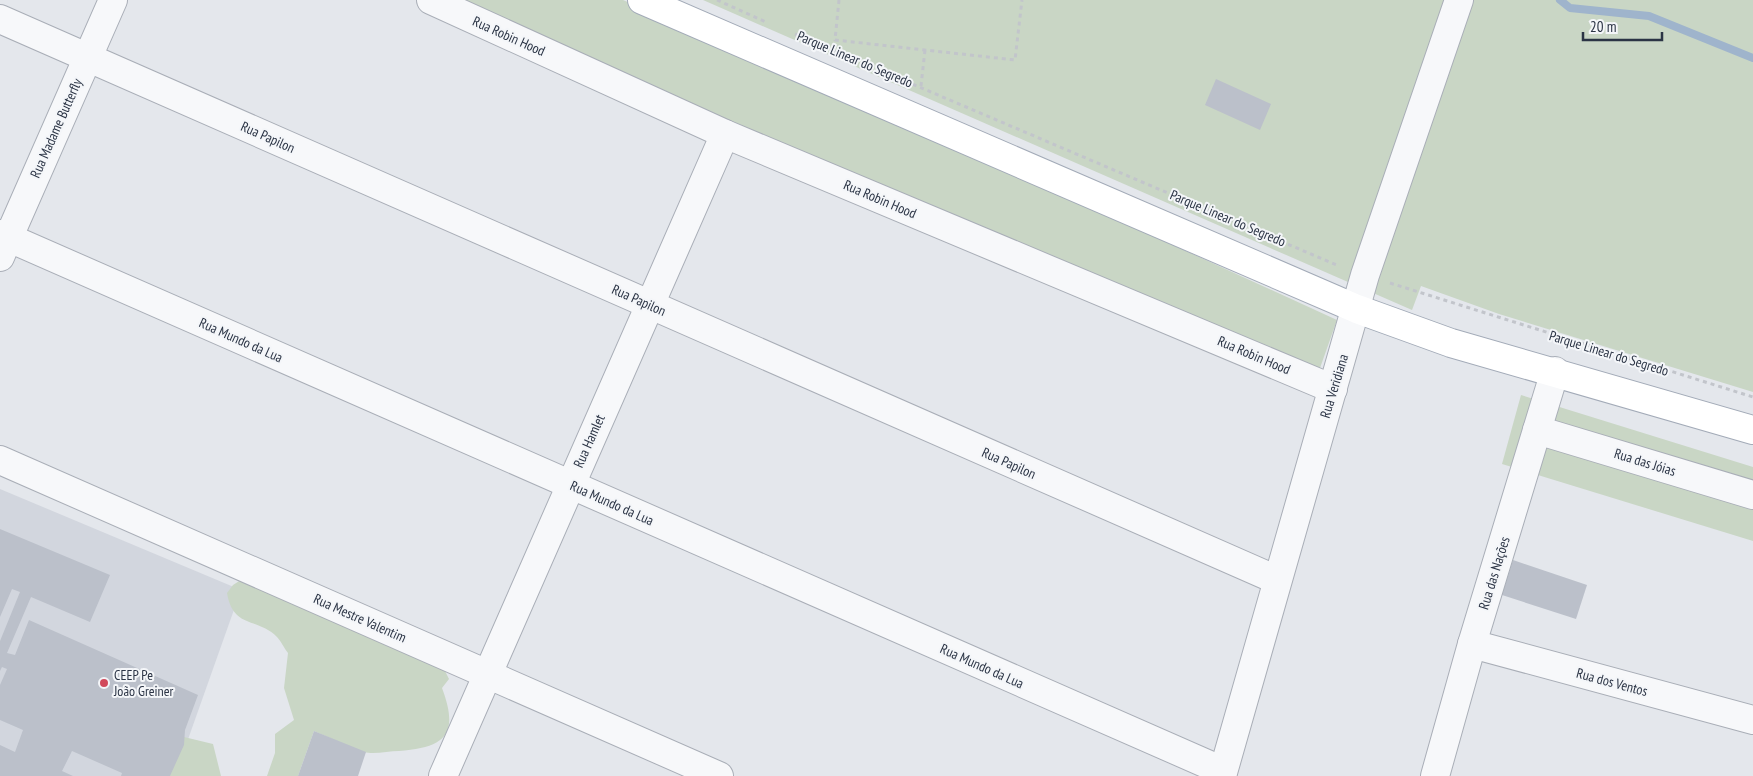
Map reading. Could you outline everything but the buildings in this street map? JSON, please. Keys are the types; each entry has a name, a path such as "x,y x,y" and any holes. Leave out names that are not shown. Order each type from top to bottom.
{"main road":[{"path":"642,0 1357,309 1451,342 1753,430"}],"street":[{"name":"Rua Madame Butterfly","path":"3,243 114,0"},
{"name":"Rua Robin Hood","path":"431,0 725,134 1333,389"},
{"name":"Rua Veridiana","path":"1222,774 1366,275 1459,0"},
{"name":"Rua Papilon","path":"0,19 1277,580"},
{"name":"Rua Hamlet","path":"443,776 648,304 725,134"},
{"name":"Rua Mundo da Lua","path":"3,243 570,485 1222,774"},
{"name":"Rua das Nações","path":"1435,776 1472,644 1555,371"},
{"name":"Rua das Jóias","path":"1537,430 1753,495"},
{"name":"Rua Mestre Valentim","path":"0,460 719,776"},
{"name":"Rua dos Ventos","path":"1472,644 1753,720"}],"path":[{"path":"717,0 774,25"},
{"path":"839,0 835,40 1015,60 1022,0"},
{"name":"Parque Linear do Segredo","path":"790,32 921,86 1330,263 1753,397"},
{"path":"919,120 925,50"}],"shaded area":[{"name":"CEEP Pe João Greiner","path":"0,489 241,590 175,776 0,776"}],"green space":[{"path":"454,0 623,0 917,128 1337,320 1320,368 725,124"},
{"path":"703,0 1753,0 1753,392 1499,314 1421,286 1412,310"},
{"path":"1521,395 1753,467 1753,541 1502,464"},
{"path":"250,574 444,669 449,679 442,688 449,718 448,728 444,736 437,742 415,749 372,753 358,750 314,731 298,776 267,776 275,753 275,734 294,720 284,688 288,653 277,637 262,627 240,617 230,604 227,593 233,585"},
{"path":"184,737 213,744 221,776 166,776"}],"waterway":[{"path":"1560,0 1570,8 1649,16 1753,58"}],"place":[{"name":"CEEP Pe João Greiner","path":"104,683"}]}
